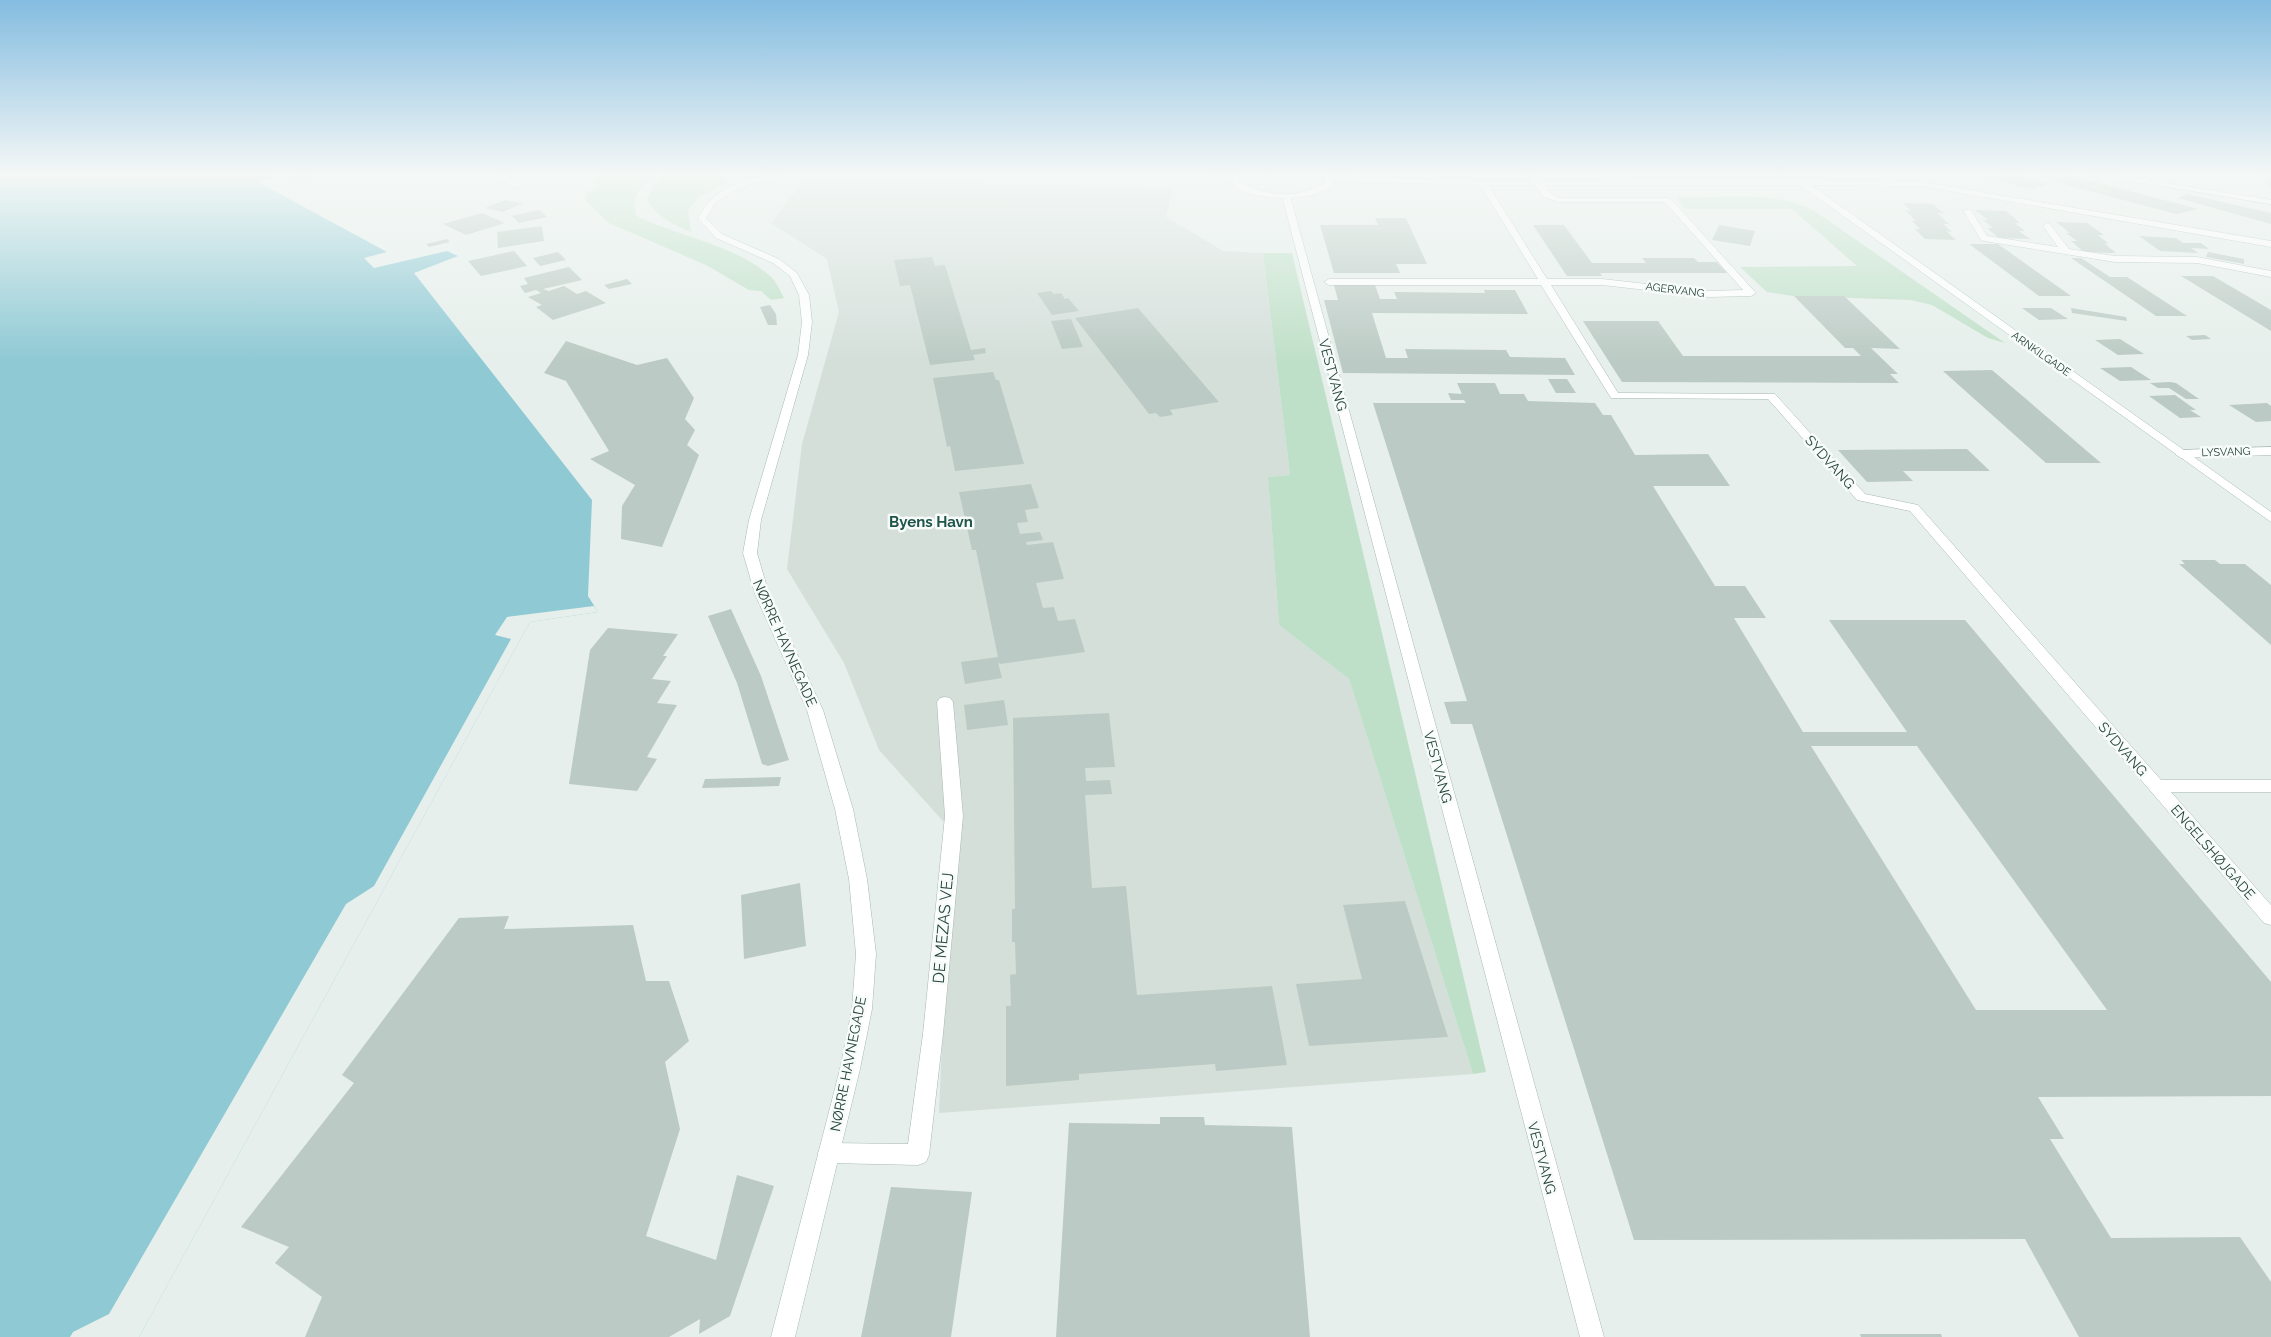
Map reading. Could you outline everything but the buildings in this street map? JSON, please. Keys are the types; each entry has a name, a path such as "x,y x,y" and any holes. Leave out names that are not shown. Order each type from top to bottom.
{"street":[{"name":"NØRRE HAVNEGADE","path":"722,237 776,261 794,275 804,295 807,322 803,355 755,520 750,553 762,594 815,710 844,809 858,879 866,954 862,1009 850,1068 783,1337"},
{"name":"VESTVANG","path":"1297,237 1592,1337"},
{"name":"SYDVANG","path":"1516,237 1615,396 1771,396 1861,497 1914,508 2155,786 2271,786"},
{"name":"AGERVANG","path":"1329,282 1602,282 1709,294 1751,292 1701,237"},
{"name":"ARNKILGADE","path":"1880,237 2271,518"},
{"path":"1984,237 2067,253 2115,259 2197,260 2271,274"},
{"path":"2055,237 2067,253"},
{"path":"2232,237 2271,244"},
{"name":"LYSVANG","path":"2182,454 2271,451"},
{"name":"DE MEZAS VEJ","path":"918,1154 933,1034 954,816 944,702"},
{"name":"ENGELSHØJGADE","path":"2155,786 2271,918"},
{"name":"NØRRE HAVNEGADE","path":"829,1153 918,1154"}],"shaded area":[{"path":"793,237 1200,237 1223,251 1263,253 1290,475 1268,477 1279,625 1349,679 1473,1074 939,1113 951,830 879,750 844,663 787,569 802,444 839,312 827,259"}],"green space":[{"path":"642,237 693,237 723,248 755,265 771,277 784,298 771,300 761,291 749,290 708,266"},
{"path":"1824,237 1853,237 2005,343 1988,338 1932,305 1911,300 1794,296 1767,292 1740,267 1857,266"},
{"path":"1263,253 1292,253 1486,1072 1473,1074 1349,679 1279,625 1268,477 1290,475"}],"water":[{"path":"0,237 360,237 387,252 364,258 374,268 447,251 458,256 414,273 592,500 588,596 598,612 530,622 139,1337 0,1337"}],"pier":[{"path":"594,606 598,612 530,622 139,1337 70,1337 73,1332 109,1314 346,904 374,886 511,639 495,635 507,617"}],"district":[{"name":"Byens Havn","path":"931,522"}]}
